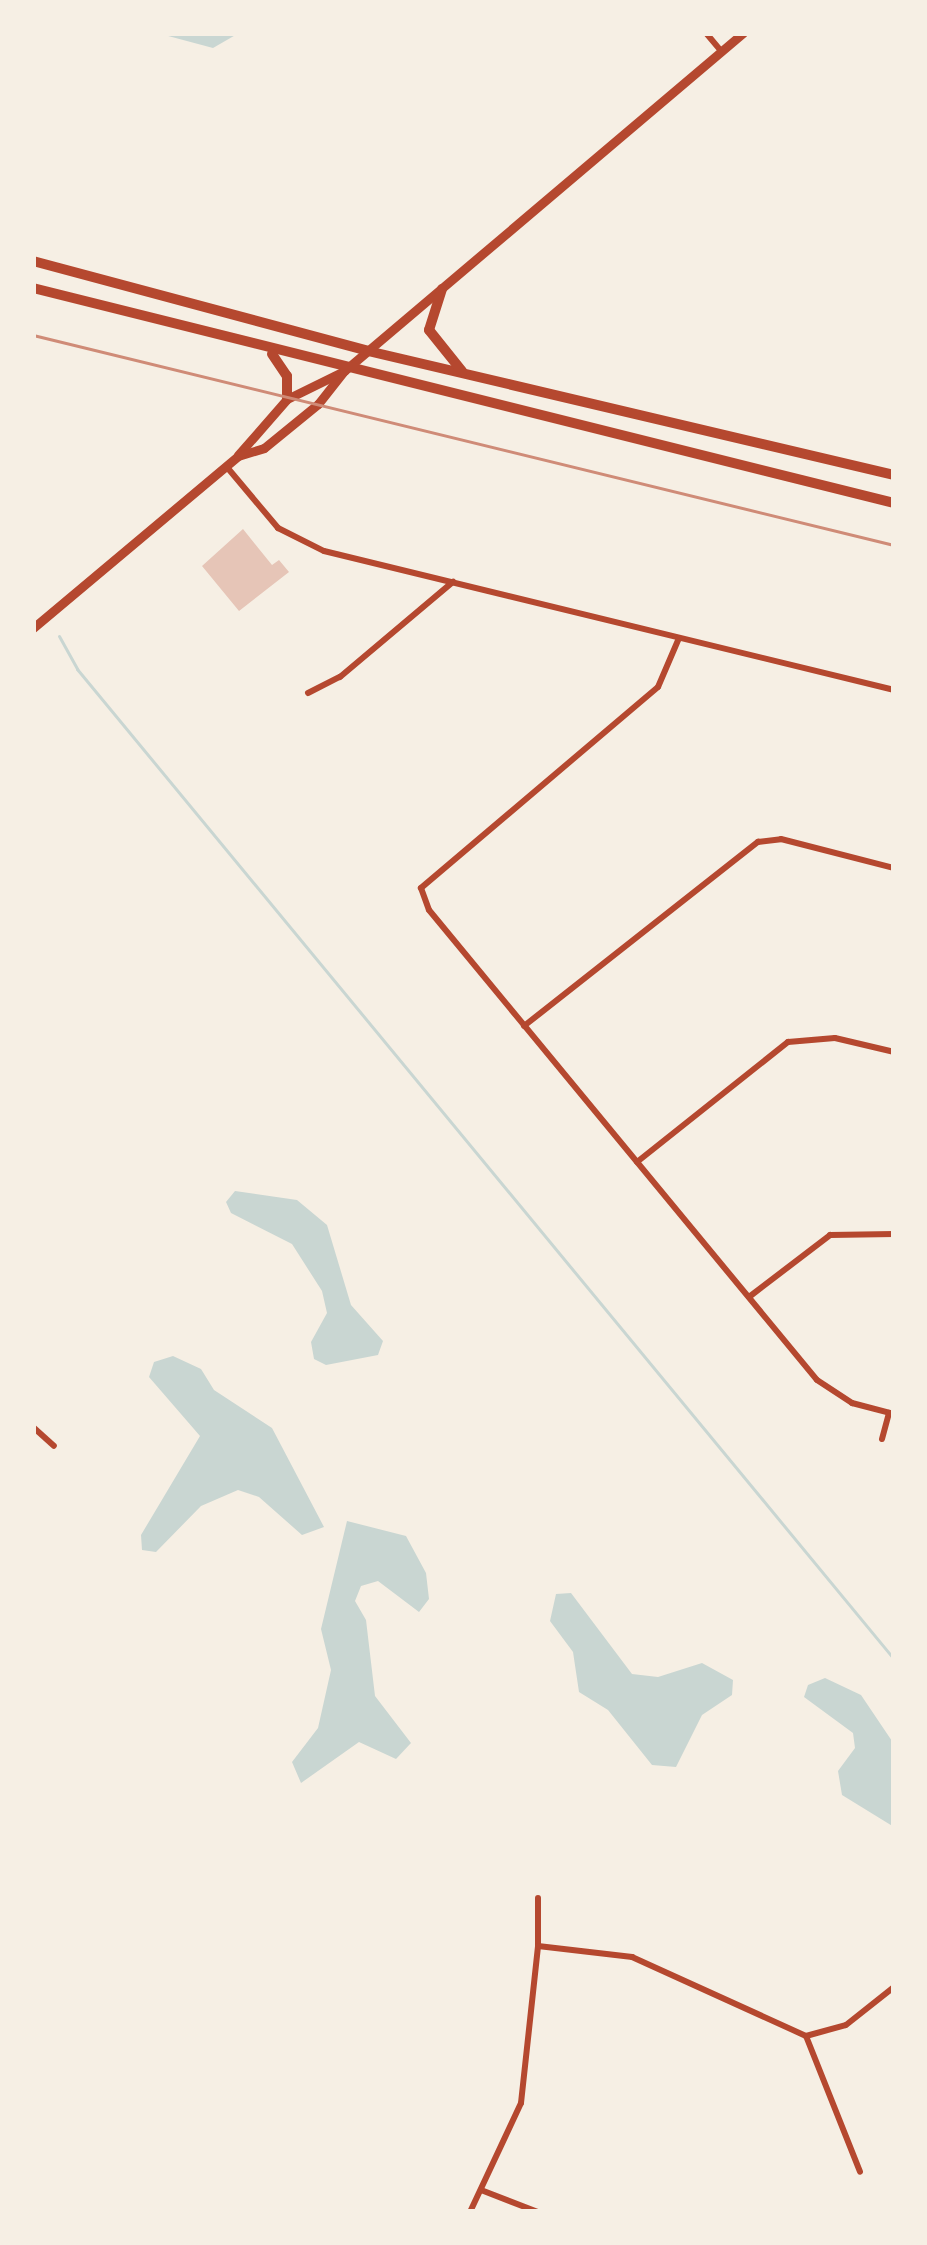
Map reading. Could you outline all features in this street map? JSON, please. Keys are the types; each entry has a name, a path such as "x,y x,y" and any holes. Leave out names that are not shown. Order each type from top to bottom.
{"main road":[{"path":"33,261 368,351 894,475"},
{"path":"33,288 344,371 894,503"},
{"path":"442,289 429,330 464,373"},
{"path":"269,351 287,376 287,399"}],"street":[{"path":"706,33 721,51"},
{"path":"33,628 226,466 287,399 344,371 742,33"},
{"path":"238,455 263,448 338,386 344,371"},
{"path":"226,466 298,541 894,691"},
{"path":"308,693 340,677 453,582"},
{"path":"680,638 658,687 421,888 429,910 817,1380 852,1403 892,1413 882,1439"},
{"path":"524,1026 758,842 781,839 894,868"},
{"path":"637,1162 788,1042 823,1037 894,1052"},
{"path":"749,1297 830,1235 894,1234"},
{"path":"33,1427 54,1446"},
{"path":"470,2212 521,2103 538,1946 538,1898"},
{"path":"538,1946 632,1957 806,2036 846,2025 894,1987"},
{"path":"806,2036 860,2172"},
{"path":"481,2189 538,2212"}],"shaded area":[{"path":"157,33 239,33 213,48"},
{"path":"235,1191 297,1200 327,1225 351,1305 383,1341 378,1355 326,1365 314,1359 311,1342 327,1313 322,1291 292,1244 231,1213 226,1202"},
{"path":"173,1356 201,1369 214,1390 272,1428 324,1527 302,1535 259,1497 238,1490 201,1506 156,1552 142,1550 141,1535 200,1436 149,1377 154,1362"},
{"path":"347,1521 406,1536 426,1573 429,1599 419,1612 378,1581 361,1586 355,1601 366,1620 375,1696 411,1743 396,1759 359,1742 301,1783 292,1762 318,1728 331,1670 321,1629"},
{"path":"571,1593 632,1674 658,1677 702,1663 733,1680 732,1695 702,1715 676,1767 652,1765 608,1710 579,1692 573,1652 550,1621 556,1594"},
{"path":"825,1678 861,1695 894,1744 894,1827 842,1795 838,1771 855,1748 853,1733 804,1697 808,1685"}],"building":[{"path":"243,529 272,565 279,560 289,572 239,611 202,566"}],"waterway":[{"path":"59,636 77,669 894,1659"}],"railway":[{"path":"33,335 894,545"}]}
